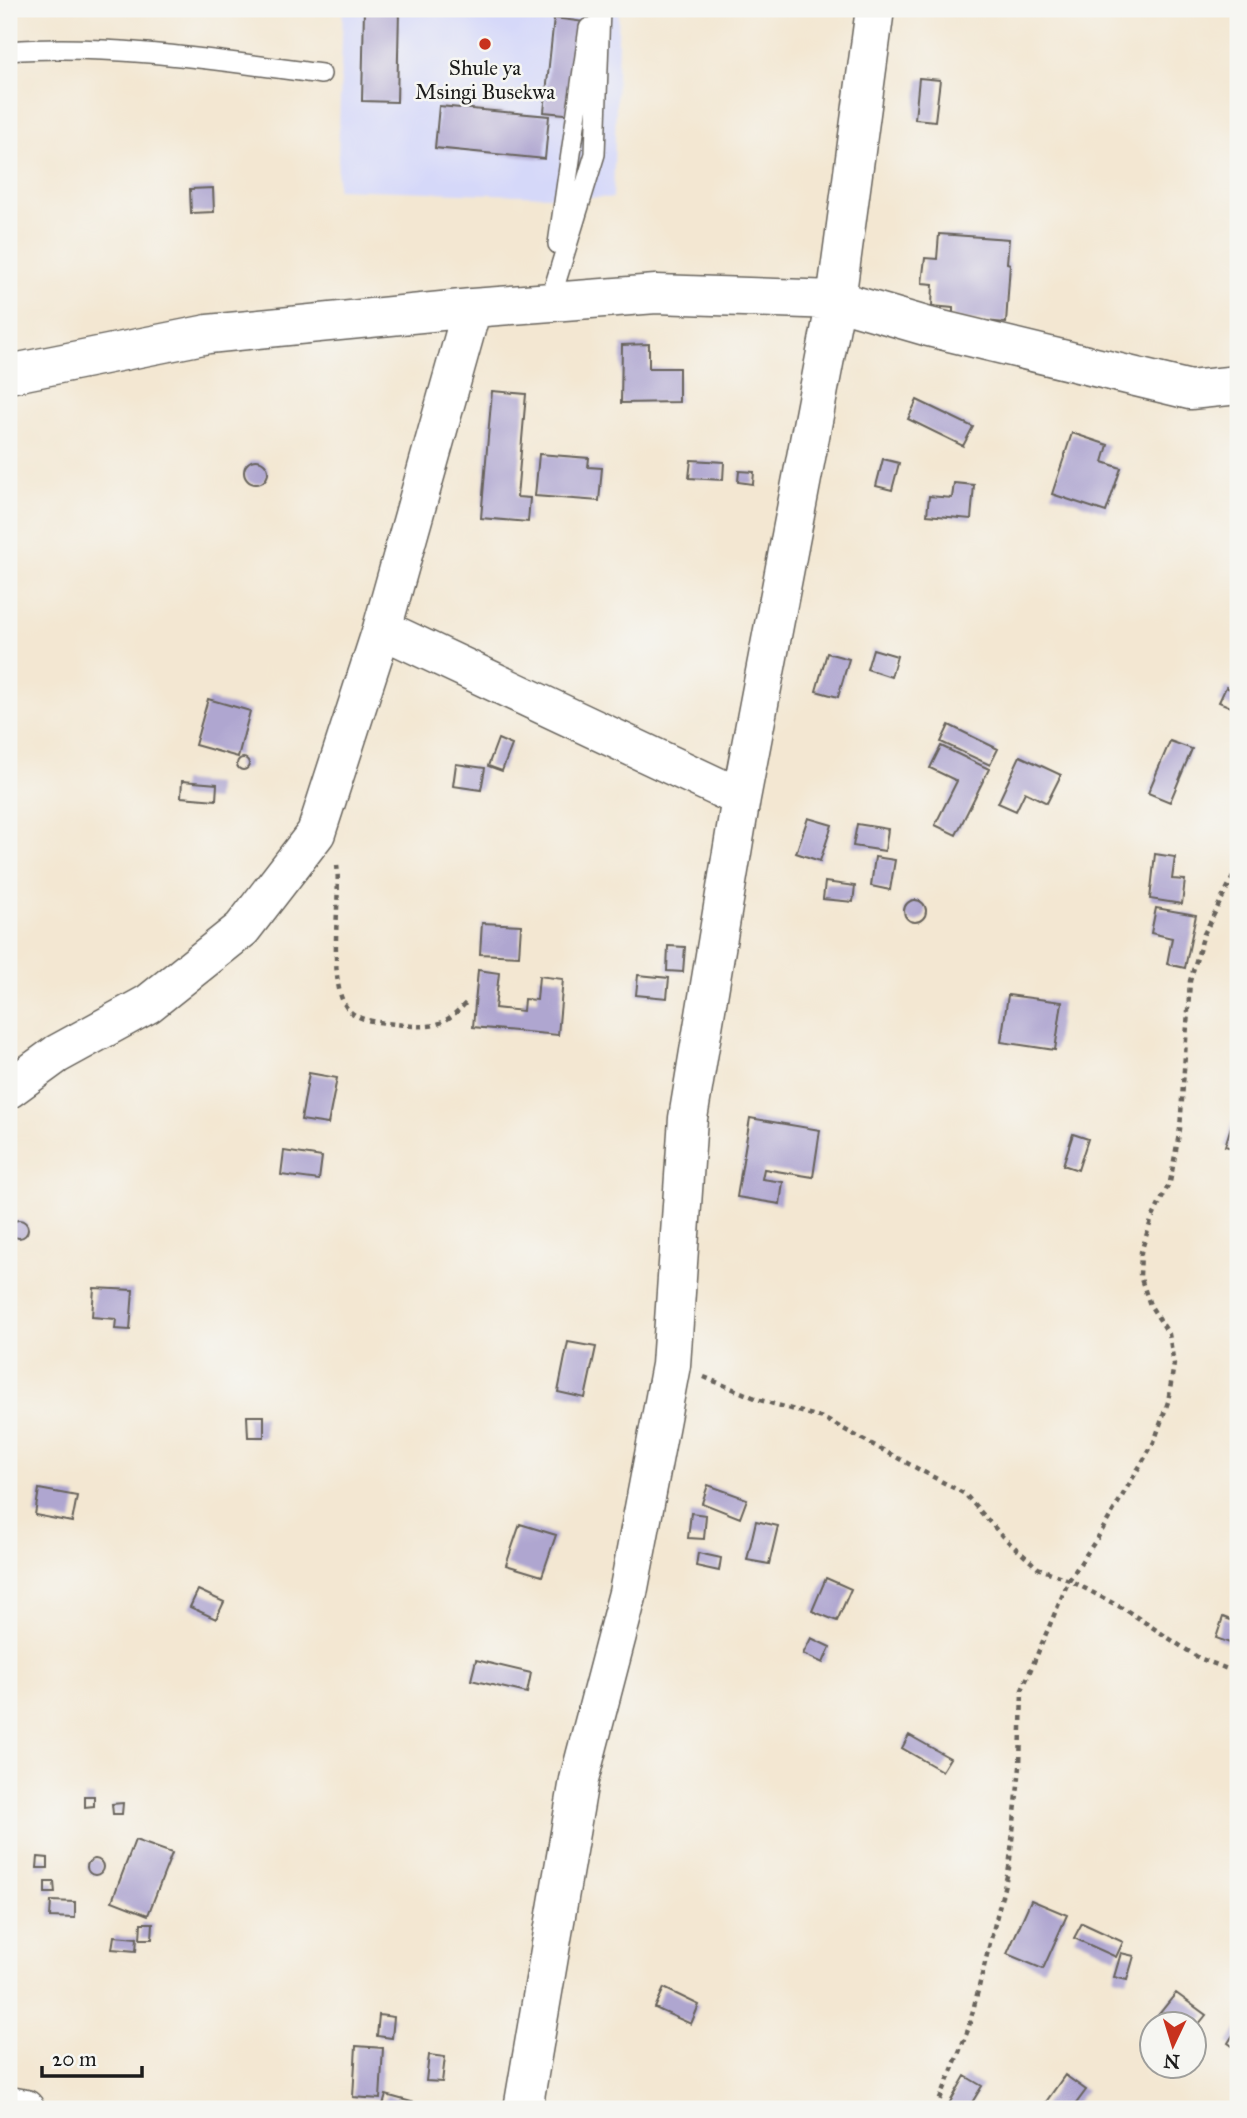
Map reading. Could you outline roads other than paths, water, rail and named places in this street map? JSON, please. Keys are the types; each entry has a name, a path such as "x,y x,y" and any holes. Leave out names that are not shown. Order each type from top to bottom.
{"street":[{"path":"523,2109 579,1780 628,1593 671,1365 688,1118 741,799 835,300 875,9"},
{"path":"9,374 208,334 472,308 656,294 835,300 929,327 1191,390 1238,385"},
{"path":"9,1089 57,1054 148,1004 242,929 316,833 382,629 472,308"},
{"path":"382,629 741,799"},
{"path":"9,2106 25,2109"}],"lane":[{"path":"549,304 592,9"},
{"path":"549,304 595,154 600,9"},
{"path":"9,51 37,49 198,58 321,74"}],"place":[{"name":"Shule ya Msingi Busekwa","path":"485,44"}]}
